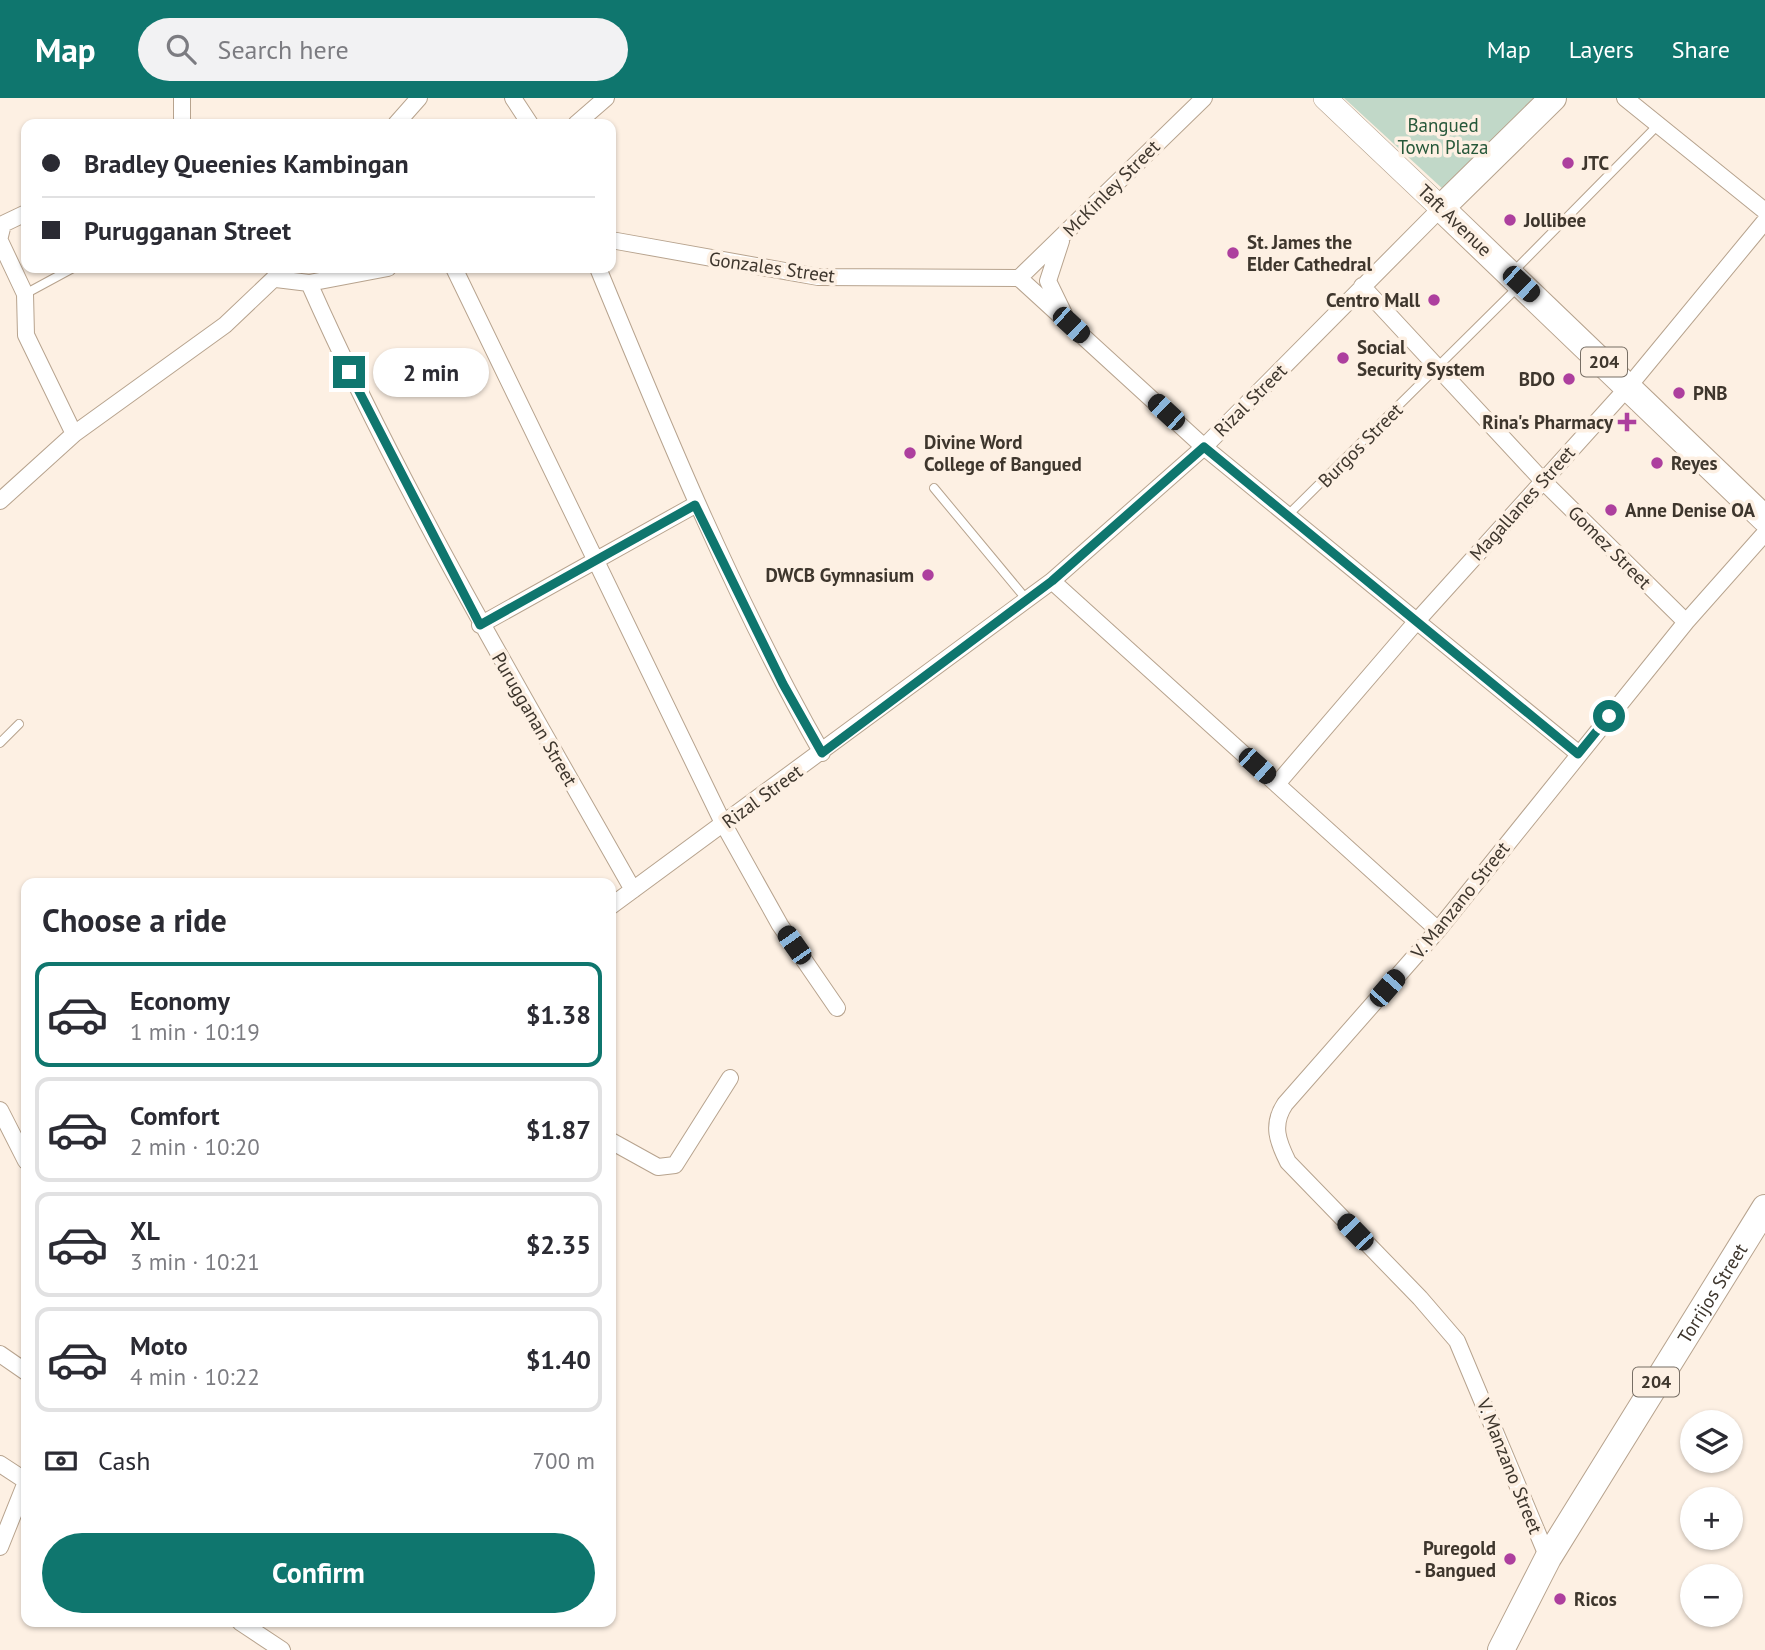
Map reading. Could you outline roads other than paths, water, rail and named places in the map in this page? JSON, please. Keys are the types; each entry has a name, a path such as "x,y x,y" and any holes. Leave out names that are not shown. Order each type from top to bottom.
{"main road":[{"path":"1441,208 1553,98"},
{"name":"Taft Avenue","path":"1441,208 1765,519"},
{"name":"Torrijos Street","path":"1548,1558 1765,1208"},
{"name":"204","path":"1501,1650 1548,1558"}],"street":[{"path":"182,98 182,119"},
{"path":"400,119 419,98"},
{"path":"513,98 527,119"},
{"path":"582,119 606,98"},
{"name":"McKinley Street","path":"1019,278 1204,98"},
{"name":"Taft Avenue","path":"1325,98 1441,208"},
{"path":"1625,98 1765,211"},
{"name":"Rizal Street","path":"616,902 1052,581 1204,447 1441,208"},
{"path":"21,215 3,223 0,239 25,294 26,335 74,434"},
{"name":"Magallanes Street","path":"1277,784 1416,622 1629,386 1765,221"},
{"path":"1063,235 1048,282 1071,325"},
{"name":"Gonzales Street","path":"616,241 818,277 1019,278"},
{"path":"0,501 74,434 225,325 280,273 309,283 361,273"},
{"path":"456,273 723,823 780,925 837,1008"},
{"path":"600,273 695,505 783,684 822,753"},
{"path":"1019,278 1204,447 1578,754"},
{"name":"Purugganan Street","path":"309,283 360,397 480,625 633,890"},
{"name":"Gomez Street","path":"1362,286 1542,480 1686,622"},
{"path":"480,625 695,505"},
{"name":"V. Manzano Street","path":"1548,1558 1457,1341 1420,1298 1288,1162 1277,1134 1277,1118 1285,1104 1437,930 1686,622 1765,533"},
{"path":"1052,581 1437,930"},
{"path":"616,1144 658,1167 675,1165 730,1078"},
{"path":"0,1111 21,1151"},
{"path":"0,1354 21,1368"},
{"path":"0,1464 21,1479"},
{"path":"0,1547 21,1494"},
{"path":"248,1627 282,1650"}],"lane":[{"name":"Burgos Street","path":"1287,516 1437,369 1657,125"},
{"path":"25,294 64,273"},
{"path":"934,488 1027,600"},
{"path":"0,743 19,724"}],"place":[{"name":"JTC","path":"1568,163"},
{"name":"Jollibee","path":"1510,220"},
{"name":"St. James the Elder Cathedral","path":"1233,253"},
{"name":"Centro Mall","path":"1434,300"},
{"name":"Social Security System","path":"1343,358"},
{"name":"BDO","path":"1569,379"},
{"name":"PNB","path":"1679,393"},
{"name":"Rina's Pharmacy","path":"1627,422"},
{"name":"Divine Word College of Bangued","path":"910,453"},
{"name":"Reyes","path":"1657,463"},
{"name":"Anne Denise OA","path":"1611,510"},
{"name":"DWCB Gymnasium","path":"928,575"},
{"name":"Puregold - Bangued","path":"1510,1559"},
{"name":"Ricos","path":"1560,1599"}],"park label":[{"name":"Bangued Town Plaza","path":"1443,136"}]}
